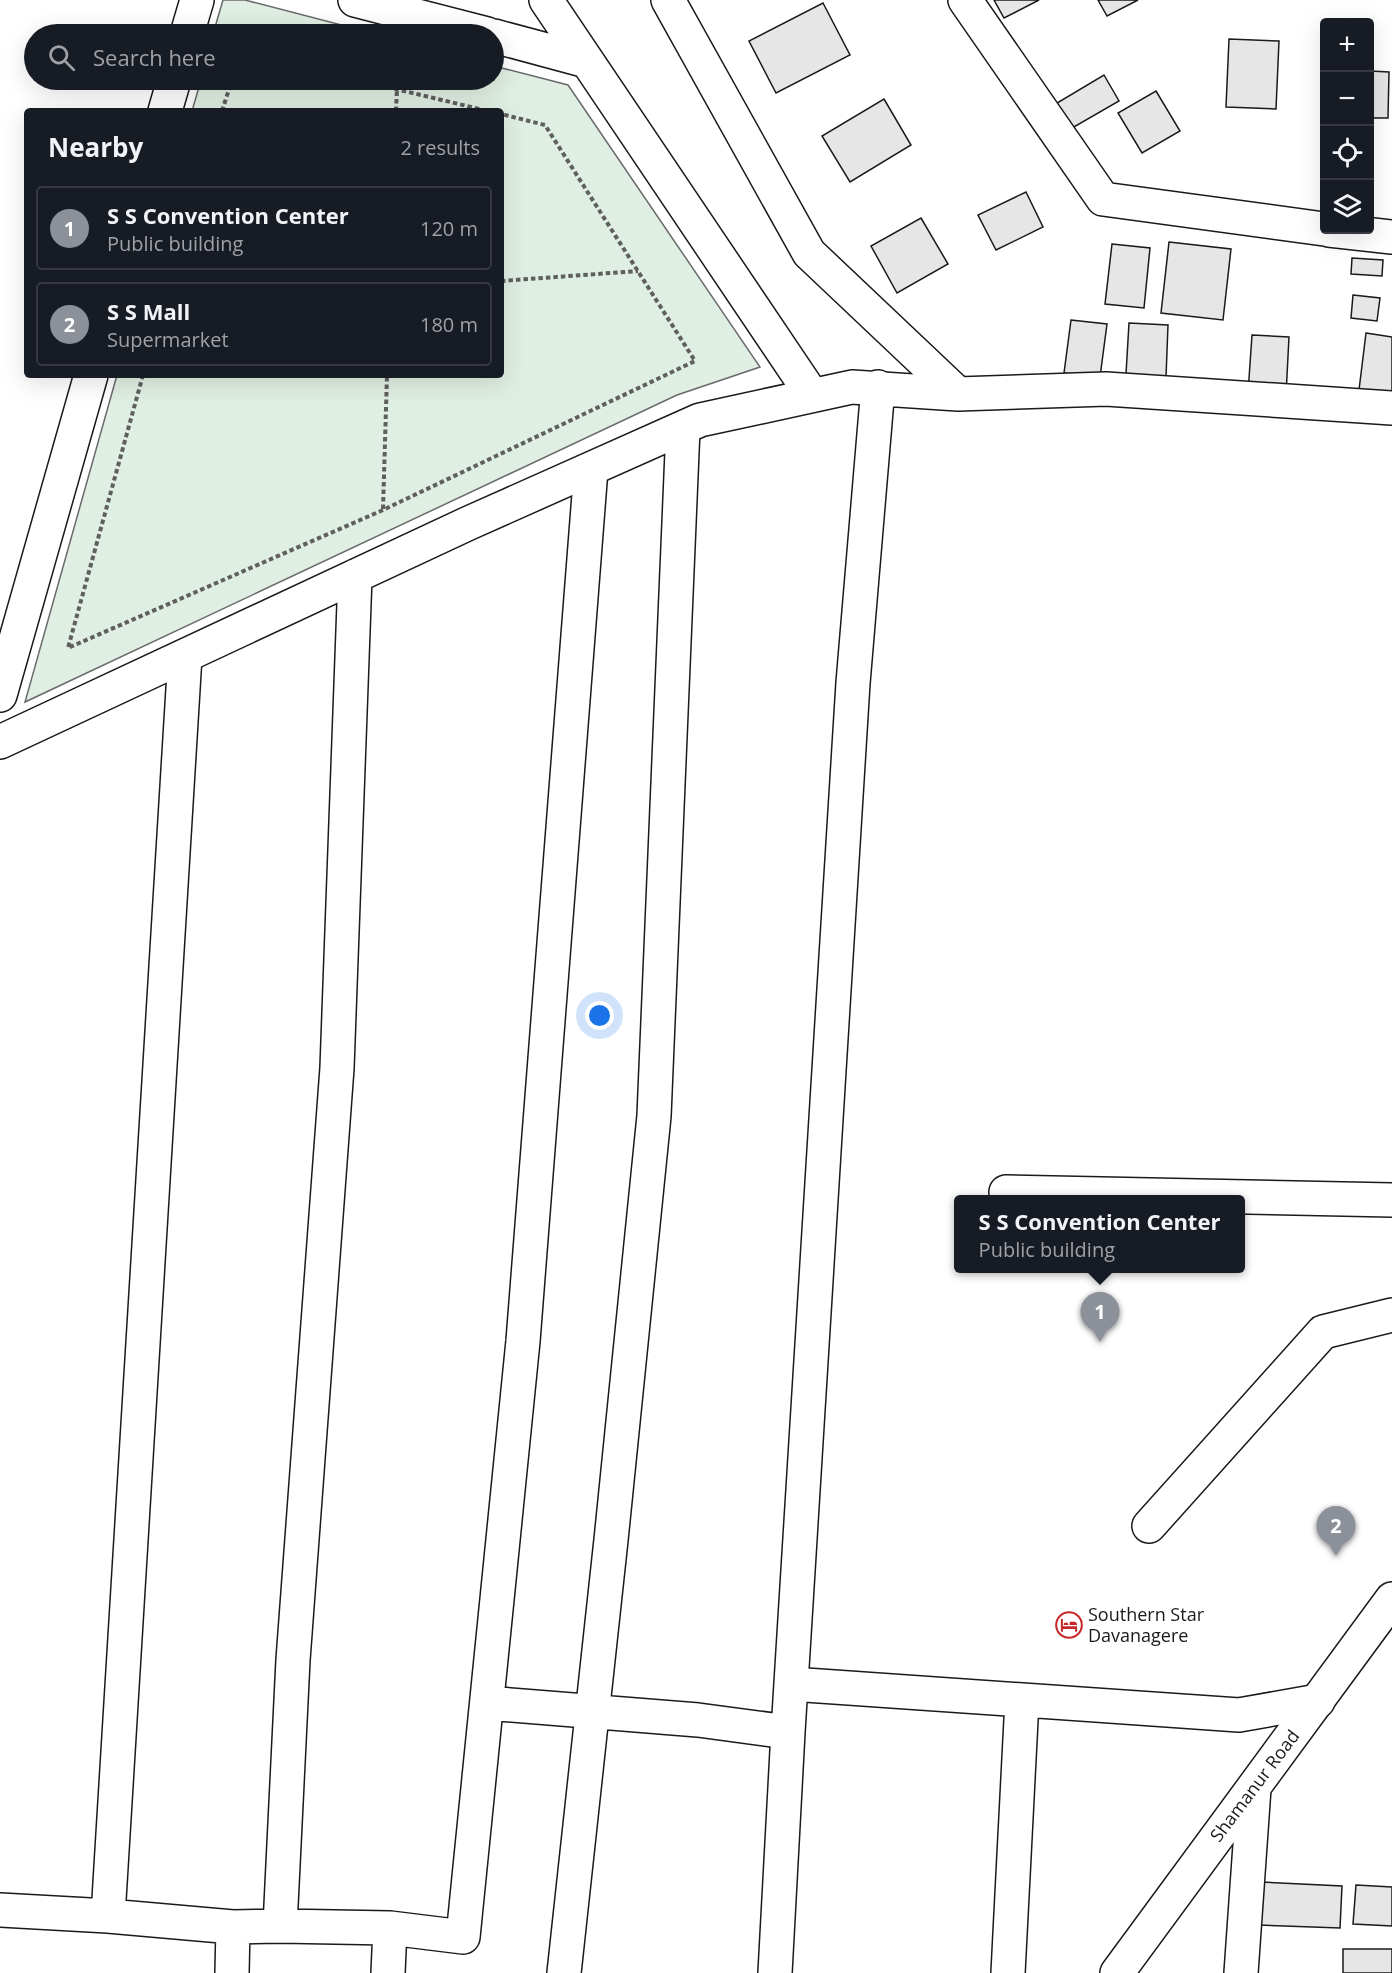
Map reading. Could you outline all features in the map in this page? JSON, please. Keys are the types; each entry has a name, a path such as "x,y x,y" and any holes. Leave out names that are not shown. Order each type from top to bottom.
{"street":[{"path":"190,24 197,0"},
{"path":"355,0 448,24"},
{"path":"546,0 812,395"},
{"path":"668,0 809,253 958,394"},
{"path":"965,0 1103,199 1320,228"},
{"path":"504,39 587,61"},
{"path":"166,108 171,90"},
{"path":"1365,234 1392,237"},
{"path":"0,695 90,378"},
{"path":"0,742 355,576 700,420 852,387 958,394 1106,389 1392,408"},
{"path":"775,1973 853,683 878,387"},
{"path":"564,1973 654,1116 683,428"},
{"path":"0,1910 108,1916 233,1927 390,1928 463,1937 524,1341 591,469"},
{"path":"280,1926 293,1660 337,1068 355,576"},
{"path":"108,1916 185,656"},
{"path":"1006,1192 1151,1195"},
{"path":"1245,1197 1392,1200"},
{"path":"1149,1526 1323,1332 1392,1316"},
{"name":"Shamanur Road","path":"1117,1973 1392,1599"},
{"path":"791,1684 1239,1715 1318,1701"},
{"path":"1008,1973 1022,1700"},
{"path":"487,1703 698,1720 788,1732"},
{"path":"1241,1973 1246,1929 1254,1788"},
{"path":"232,1973 233,1927"},
{"path":"388,1973 390,1928"}],"path":[{"path":"223,108 229,90"},
{"path":"396,108 397,90"},
{"path":"401,90 476,108"},
{"path":"142,378 68,648 383,510 695,361 545,125 504,115"},
{"path":"504,281 638,270"},
{"path":"383,510 387,378"}],"green space":[{"path":"223,0 245,0 337,24 216,24"},
{"path":"504,69 568,85 760,367 677,395 25,702 116,378 504,378 504,108 193,108 198,90 504,90"}],"building":[{"path":"994,0 1039,0 1004,18"},
{"path":"1098,0 1138,0 1107,16"},
{"path":"823,3 850,55 776,93 749,41"},
{"path":"1229,39 1279,41 1276,109 1226,107"},
{"path":"1374,71 1389,72 1388,118 1374,118"},
{"path":"1104,75 1119,101 1067,131 1052,106"},
{"path":"1156,91 1180,131 1142,153 1118,113"},
{"path":"884,99 911,145 850,182 822,136"},
{"path":"1026,192 1043,227 996,250 978,215"},
{"path":"921,218 948,264 897,293 871,246"},
{"path":"1169,242 1231,249 1223,320 1161,313"},
{"path":"1112,244 1150,248 1144,308 1105,304"},
{"path":"1352,258 1383,260 1382,276 1351,274"},
{"path":"1353,295 1380,298 1377,321 1351,318"},
{"path":"1071,320 1107,324 1100,377 1064,373"},
{"path":"1129,323 1168,325 1166,377 1126,374"},
{"path":"1366,333 1392,337 1392,394 1359,390"},
{"path":"1252,335 1289,337 1286,395 1248,393"},
{"path":"1260,1882 1342,1886 1340,1928 1258,1925"},
{"path":"1356,1885 1392,1887 1392,1926 1353,1924"},
{"path":"1343,1949 1392,1949 1392,1973 1343,1973"}],"place":[{"name":"S S Convention Center","path":"1100,1342"},
{"name":"S S Mall","path":"1336,1556"},
{"name":"Southern Star Davanagere","path":"1069,1625"}]}
